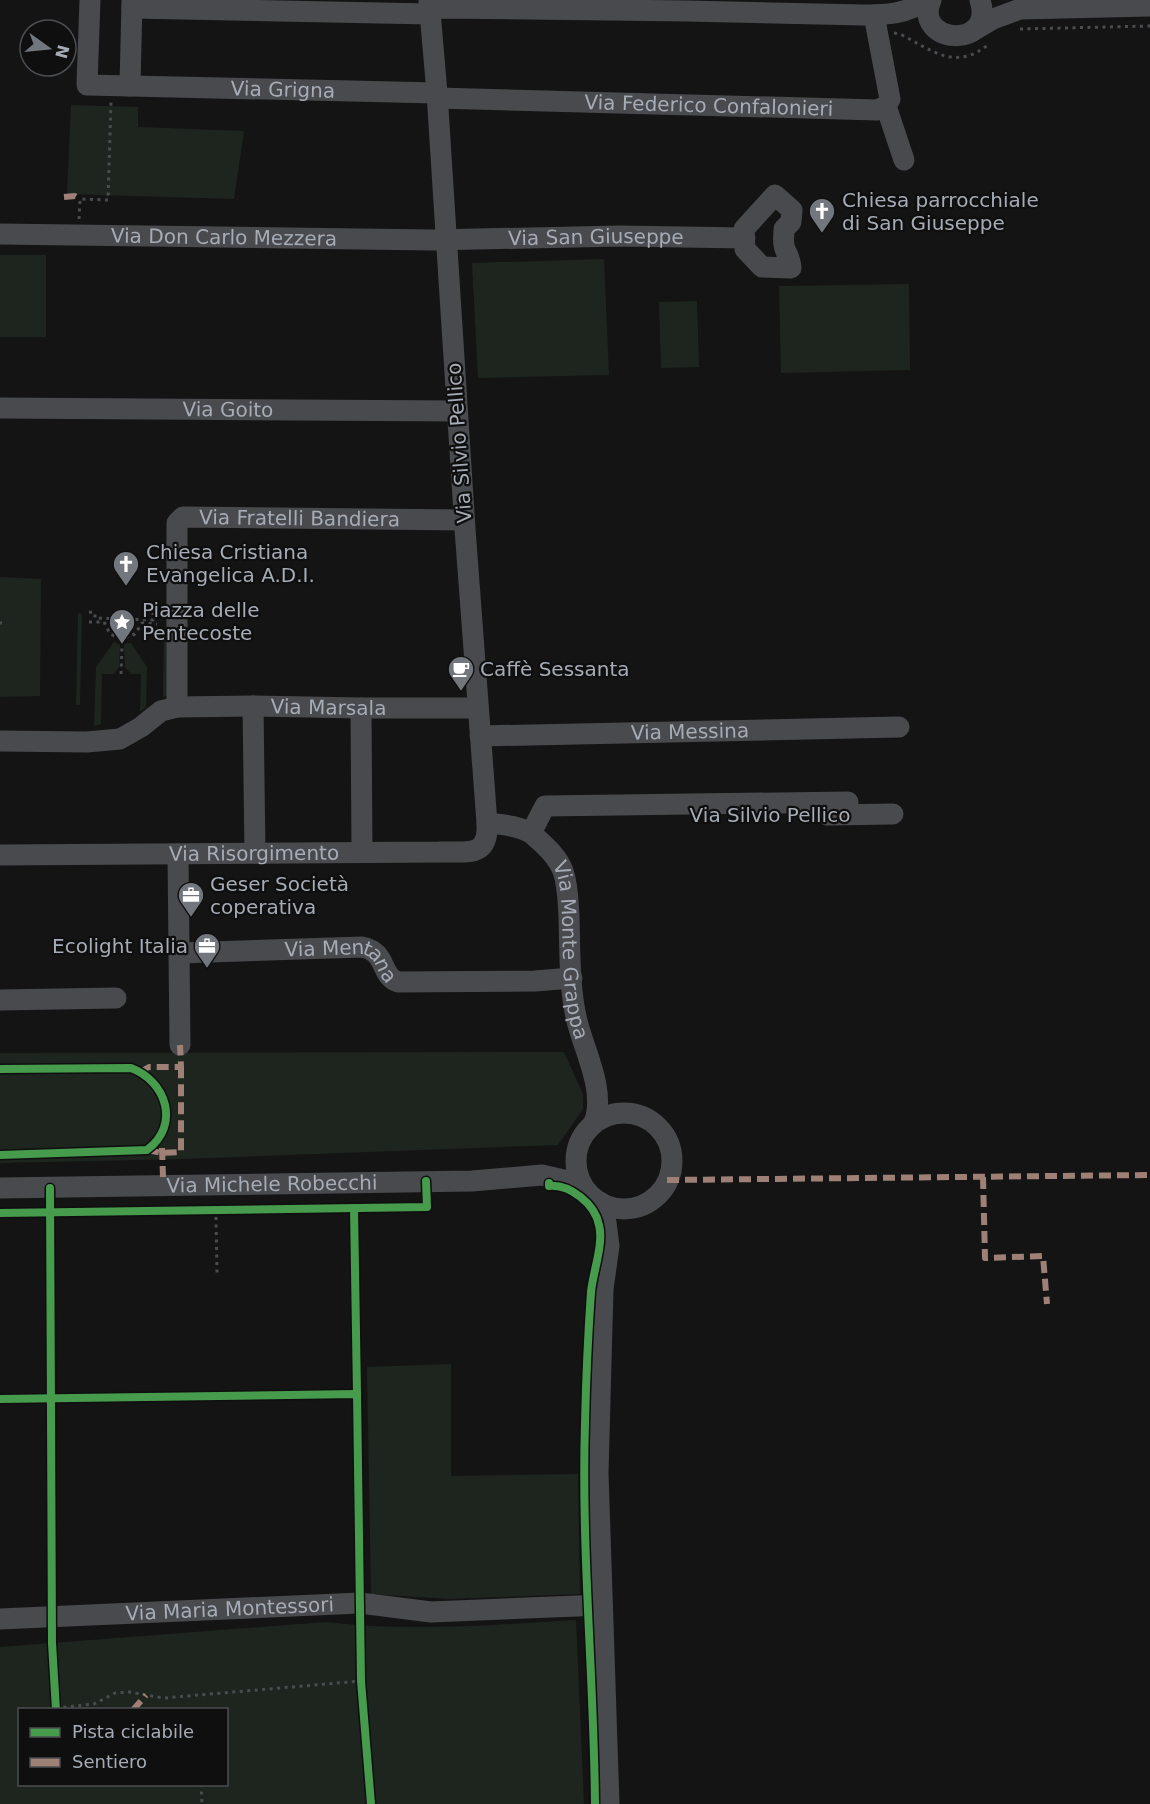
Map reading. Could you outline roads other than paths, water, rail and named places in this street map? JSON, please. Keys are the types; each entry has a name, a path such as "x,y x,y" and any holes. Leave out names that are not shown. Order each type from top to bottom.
{"street":[{"name":"Via Grigna","path":"90,0 87,85 437,95"},
{"path":"880,20 916,7 926,0"},
{"path":"931,0 928,14 937,30"},
{"path":"971,32 978,25 982,16 980,0"},
{"path":"996,0 1020,9"},
{"path":"121,85 132,4 430,7 919,21 945,35 954,37 971,32 1020,9 1150,6"},
{"name":"Via Silvio Pellico","path":"430,7 464,520 487,823 521,828 893,814"},
{"path":"880,20 890,99 886,106 904,160"},
{"name":"Via Federico Confalonieri","path":"437,95 877,110 886,106"},
{"name":"Via Don Carlo Mezzera","path":"0,234 446,240"},
{"name":"Via San Giuseppe","path":"446,240 620,236 745,238"},
{"name":"Via Goito","path":"0,408 457,411"},
{"name":"Via Fratelli Bandiera","path":"177,707 177,523 183,517 464,520"},
{"path":"253,706 255,853"},
{"path":"0,741 113,740 126,737 161,711 177,707"},
{"name":"Via Marsala","path":"177,707 478,708"},
{"path":"362,708 362,851"},
{"name":"Via Messina","path":"480,736 899,727"},
{"name":"Via Silvio Pellico","path":"534,826 545,806 848,802"},
{"name":"Via Risorgimento","path":"0,855 478,850 488,837 487,823"},
{"name":"Via Monte Grappa","path":"534,826 564,874 568,898 572,978 577,1020 594,1078 598,1110 594,1123"},
{"path":"178,854 180,1045"},
{"name":"Via Mentana","path":"179,953 362,946 373,949 386,972 393,980 399,982 535,981 572,978"},
{"path":"0,1000 116,998"},
{"name":"Via Monte Grappa","path":"594,1078 608,1100 623,1113"},
{"path":"623,1113 639,1115 653,1123 664,1134 670,1149 671,1165 667,1180 658,1194 646,1203 631,1208 615,1208 600,1202 581,1184 576,1168 576,1152 586,1131 594,1123 613,1114 623,1113"},
{"name":"Via Michele Robecchi","path":"542,1175 565,1162 576,1152"},
{"name":"Via Michele Robecchi","path":"0,1188 461,1181 542,1175 581,1184"},
{"path":"600,1202 605,1215 609,1246 603,1298 598,1473 609,1804"},
{"path":"609,1246 631,1208"},
{"name":"Via Maria Montessori","path":"0,1618 360,1603 432,1612 602,1605"}],"place":[{"name":"Chiesa parrocchiale di San Giuseppe","path":"822,234"},
{"name":"Chiesa Cristiana Evangelica A.D.I.","path":"126,587"},
{"name":"Piazza delle Pentecoste","path":"122,645"},
{"name":"Caffè Sessanta","path":"461,692"},
{"name":"Geser Società coperativa","path":"191,918"},
{"name":"Ecolight Italia","path":"207,969"}]}
